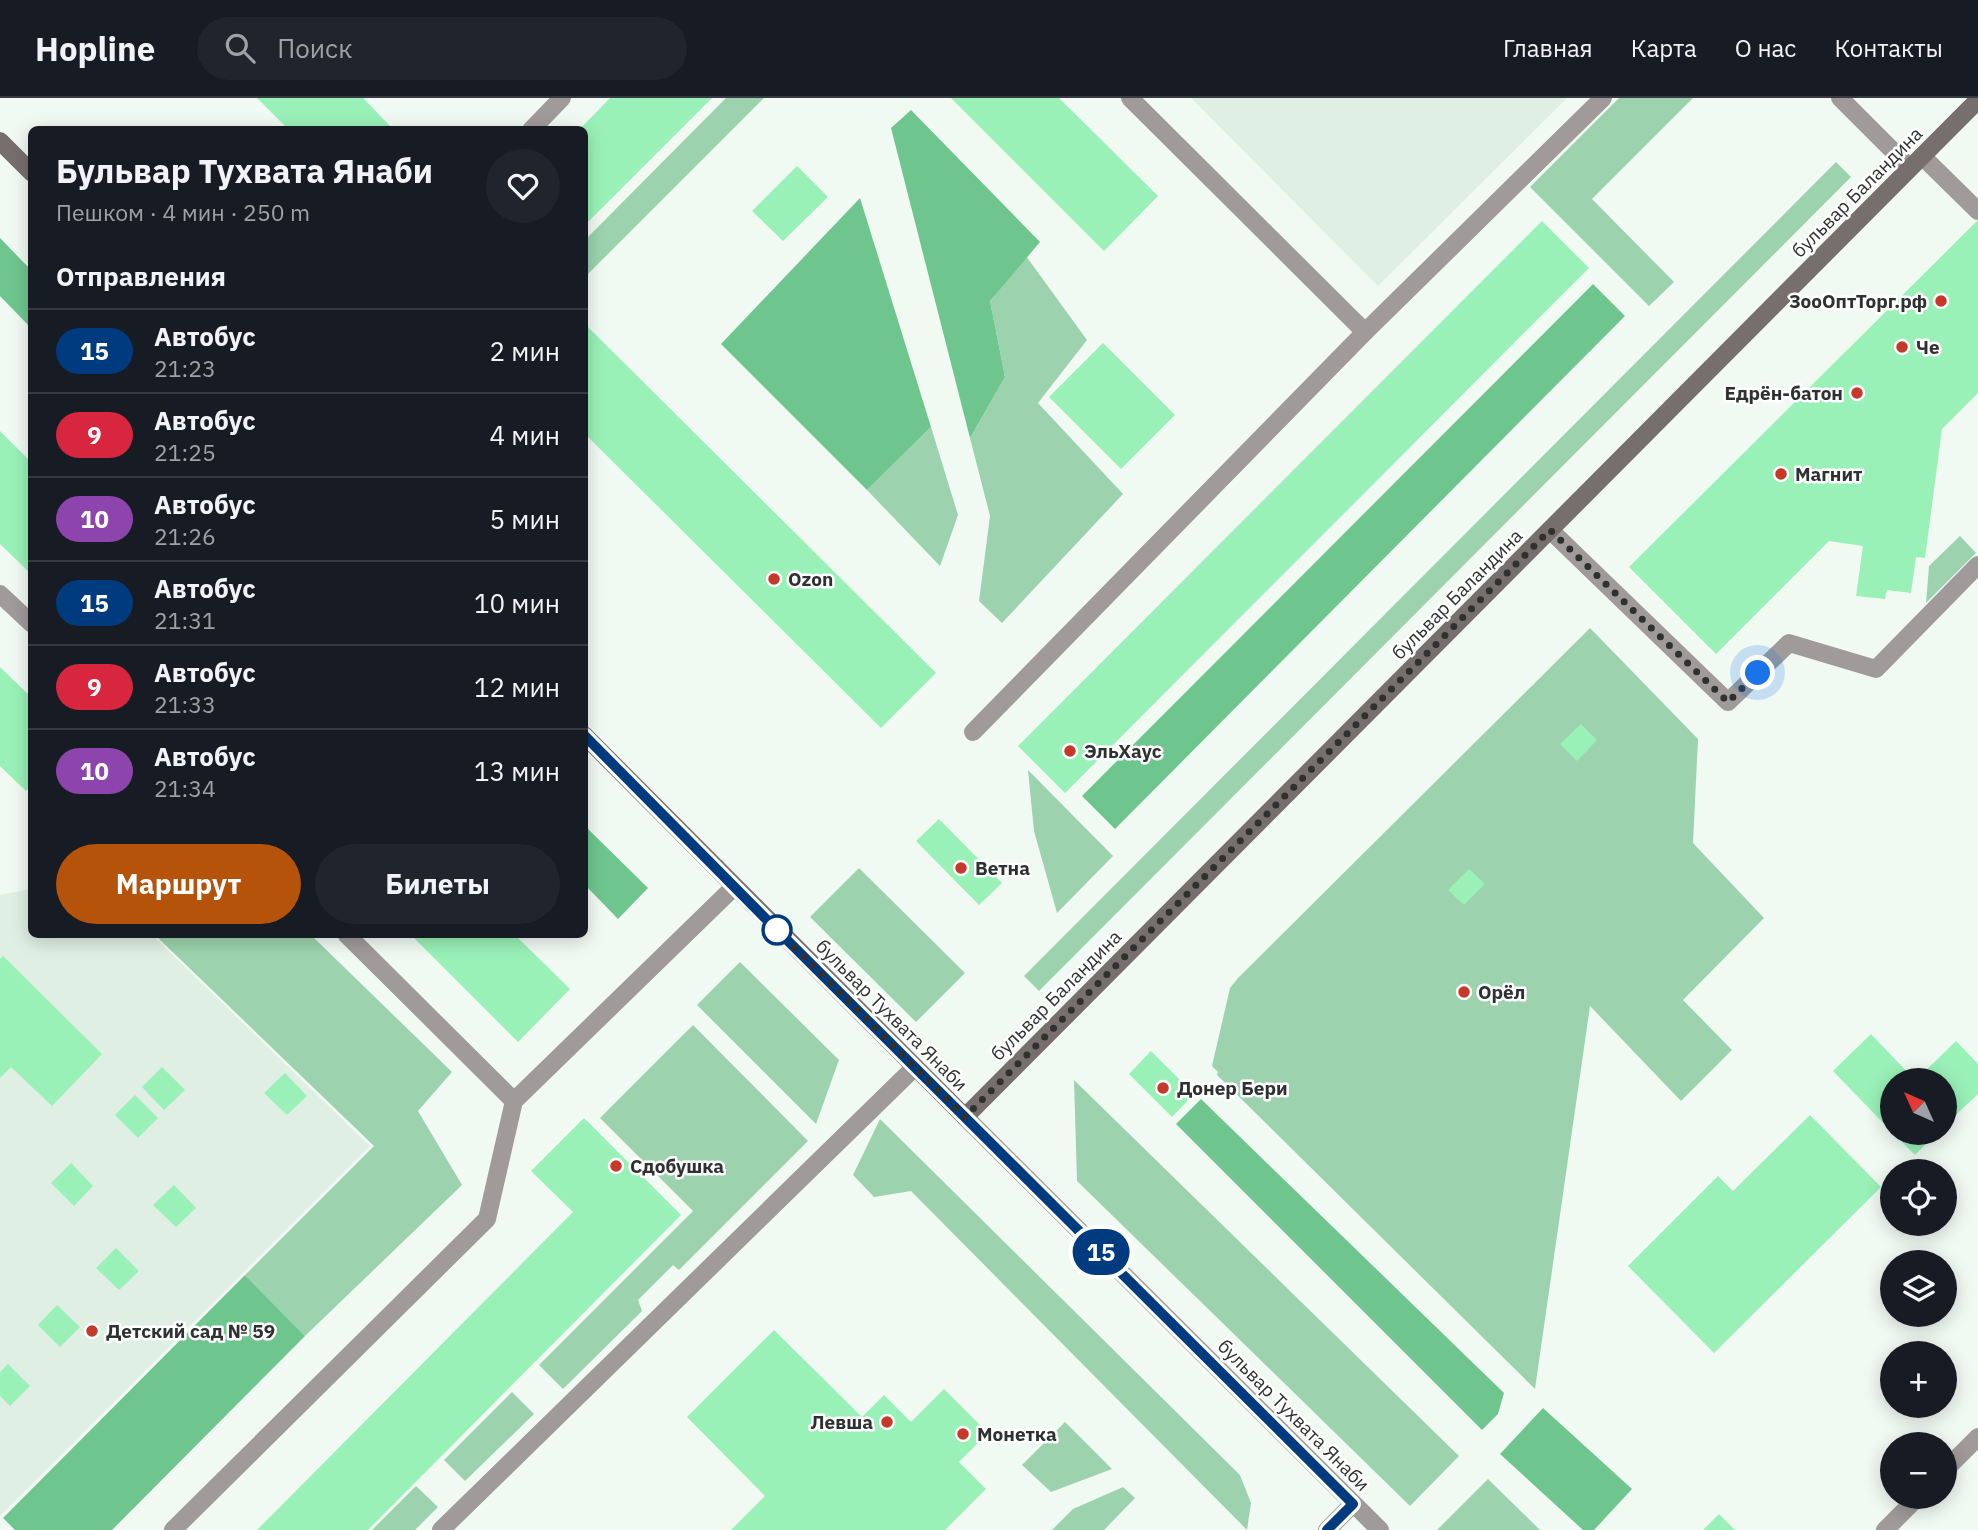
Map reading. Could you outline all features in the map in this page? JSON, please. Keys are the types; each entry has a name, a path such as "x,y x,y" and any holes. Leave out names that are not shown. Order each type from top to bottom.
{"main road":[{"name":"бульвар Баландина","path":"965,1117 1978,100"},
{"path":"0,141 28,169"},
{"name":"бульвар Тухвата Янаби","path":"588,738 965,1117"}],"street":[{"path":"535,126 562,98"},
{"path":"1130,98 1365,331"},
{"path":"973,732 1365,331 1603,98"},
{"path":"1840,98 1978,211"},
{"path":"1550,530 1728,702 1788,643 1876,669 1978,565"},
{"path":"0,594 28,620"},
{"path":"173,1530 488,1219 514,1101 734,887"},
{"path":"350,938 514,1101"},
{"path":"441,1530 915,1067"},
{"name":"бульвар Тухвата Янаби","path":"965,1117 1380,1530"},
{"path":"1957,1458 1978,1437"},
{"path":"1327,1530 1353,1504"},
{"path":"1885,1530 1906,1509"}],"shaded area":[{"path":"1191,98 1567,98 1378,286"},
{"name":"Детский сад № 59","path":"28,890 28,938 155,938 370,1146 0,1516 0,895"}],"green space":[{"path":"726,98 764,98 588,274 588,237"},
{"path":"1619,98 1693,98 1592,199 1674,282 1649,306 1530,187"},
{"path":"911,110 1040,242 990,301 1005,377 970,438 891,128"},
{"path":"1836,162 1851,177 1039,991 1024,976"},
{"path":"860,198 931,427 867,490 721,344"},
{"path":"0,238 28,267 28,325 0,296"},
{"path":"1026,256 1087,340 1038,403 1123,494 1002,623 979,601 990,516 970,438 1005,377 990,301"},
{"path":"1593,284 1625,316 1115,829 1082,796"},
{"path":"931,427 958,515 940,566 867,490"},
{"path":"1960,536 1976,553 1926,603 1929,566"},
{"path":"1590,628 1698,739 1693,843 1764,918 1683,1000 1732,1050 1681,1101 1590,1006 1535,1389 1217,1075 1218,1072 1212,1066 1230,988 1238,978"},
{"path":"1028,770 1113,856 1057,913 1034,831"},
{"path":"588,829 648,888 618,919 588,888"},
{"path":"859,868 965,973 916,1022 810,917"},
{"path":"158,938 314,938 452,1072 418,1111 462,1185 305,1336 245,1275 374,1146"},
{"path":"740,962 839,1060 816,1124 697,1005"},
{"path":"693,1025 808,1141 679,1270 673,1265 638,1300 642,1311 563,1389 539,1365 693,1211 600,1118"},
{"path":"1074,1080 1459,1456 1410,1506 1077,1181"},
{"path":"1201,1099 1504,1393 1498,1414 1482,1430 1176,1124"},
{"path":"880,1119 1240,1475 1251,1503 1247,1530 911,1191 874,1197 853,1175"},
{"path":"245,1275 305,1336 112,1530 15,1530 3,1518"},
{"path":"512,1392 534,1414 465,1481 444,1460"},
{"path":"1543,1408 1632,1489 1594,1530 1583,1530 1500,1454"},
{"path":"1065,1422 1112,1469 1051,1492 1022,1465"},
{"path":"1488,1479 1540,1530 1437,1530"},
{"path":"416,1486 438,1507 415,1530 372,1530"},
{"path":"1123,1487 1135,1498 1104,1530 1052,1530 1073,1509"}],"building":[{"path":"257,98 363,98 390,126 285,126"},
{"path":"610,98 712,98 588,222 588,126 583,126"},
{"path":"951,98 1059,98 1158,196 1104,251"},
{"path":"797,166 828,197 783,241 752,211"},
{"path":"1978,220 1978,393 1942,429 1925,558 1916,557 1911,593 1887,590 1885,599 1856,596 1863,546 1829,541 1716,654 1629,567"},
{"path":"1542,221 1589,268 1065,793 1018,746"},
{"path":"588,327 936,673 881,728 588,437"},
{"path":"1103,343 1175,415 1121,469 1049,397"},
{"path":"0,431 28,459 28,571 0,544"},
{"path":"0,667 28,694 28,789 26,791 0,766"},
{"path":"1581,724 1597,740 1577,761 1560,744"},
{"path":"939,819 1002,883 979,905 916,841"},
{"path":"1469,869 1485,884 1464,905 1448,890"},
{"path":"414,938 518,938 570,989 518,1042"},
{"path":"3,956 102,1054 52,1106 11,1067 0,1078 0,959"},
{"path":"1871,1034 1904,1068 1880,1068 1880,1120 1833,1071"},
{"path":"1956,1041 1978,1064 1978,1094 1957,1114 1957,1068 1928,1068"},
{"path":"1151,1051 1194,1094 1172,1117 1129,1074"},
{"path":"162,1067 185,1090 164,1110 142,1087"},
{"path":"285,1073 307,1096 287,1115 264,1093"},
{"path":"135,1095 158,1118 138,1138 115,1115"},
{"path":"1810,1115 1880,1186 1714,1353 1628,1266 1718,1176 1733,1191"},
{"path":"584,1118 681,1215 368,1530 257,1530 573,1212 531,1171"},
{"path":"1905,1145 1925,1145 1915,1155"},
{"path":"71,1163 93,1186 74,1206 51,1183"},
{"path":"174,1185 196,1208 176,1227 153,1205"},
{"path":"116,1248 139,1271 119,1290 96,1268"},
{"path":"57,1305 80,1327 60,1347 38,1325"},
{"path":"774,1330 862,1417 884,1395 911,1422 944,1389 988,1433 959,1462 986,1489 945,1530 731,1530 765,1496 687,1417"},
{"path":"8,1364 30,1386 10,1406 0,1396 0,1372"},
{"path":"1719,1514 1735,1530 1703,1530"}],"bus line":[{"name":"15","path":"588,739 1353,1504 1327,1530"}],"place":[{"name":"ЗооОптТорг.рф","path":"1941,301"},
{"name":"Че","path":"1902,347"},
{"name":"Едрён-батон","path":"1857,393"},
{"name":"Магнит","path":"1781,474"},
{"name":"Ozon","path":"774,579"},
{"name":"ЭльХаус","path":"1070,751"},
{"name":"Ветна","path":"961,868"},
{"name":"Орёл","path":"1464,992"},
{"name":"Донер Бери","path":"1163,1088"},
{"name":"Сдобушка","path":"616,1166"},
{"name":"Детский сад № 59","path":"92,1331"},
{"name":"Левша","path":"887,1422"},
{"name":"Монетка","path":"963,1434"}],"route":[{"path":"777,930 965,1117 1550,530 1728,702 1758,673"}]}
